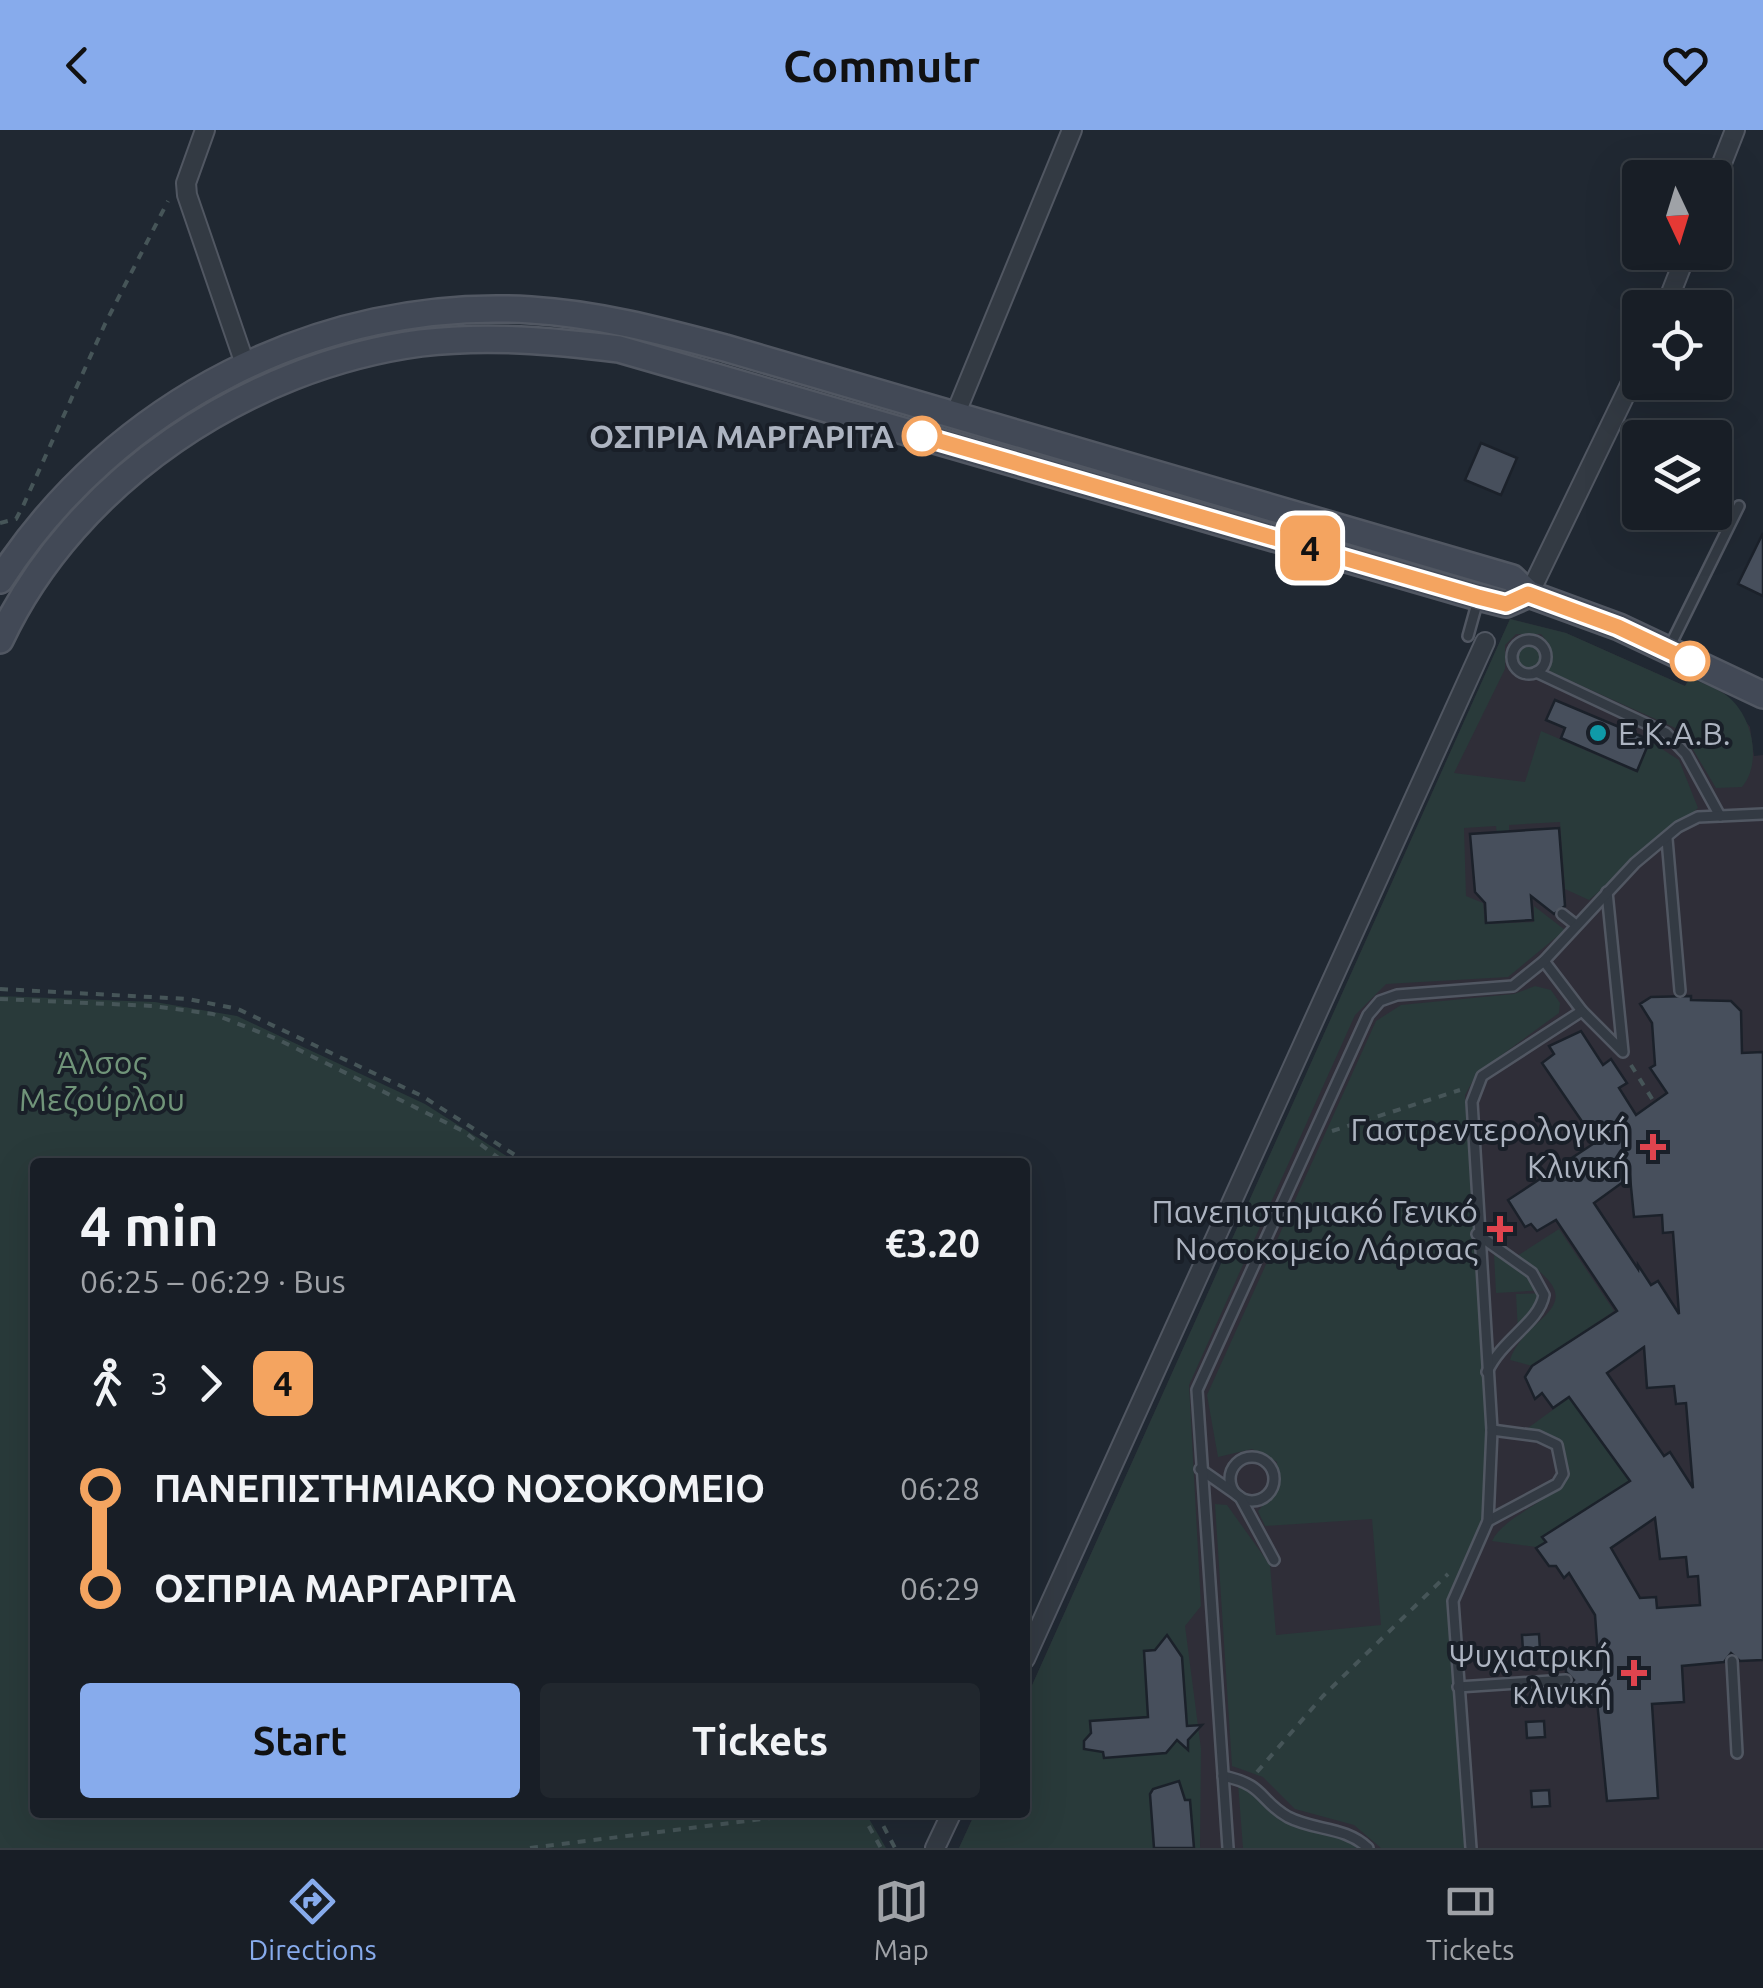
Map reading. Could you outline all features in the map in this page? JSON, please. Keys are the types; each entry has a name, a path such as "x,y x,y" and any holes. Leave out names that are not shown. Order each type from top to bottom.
{"street":[{"path":"204,130 186,183 244,364"},
{"path":"956,415 1072,130"},
{"path":"1724,160 1736,130"},
{"path":"0,580 50,514 90,472 166,410 244,364 372,322 458,310 533,310 622,321 1512,578 1528,594 1668,650 1758,697"},
{"path":"0,640 38,576 108,493 150,458 220,411 337,362 421,343 488,338 619,349 1506,604 1528,594 1622,400"},
{"path":"1030,1648 1476,639"},
{"path":"936,1848 949,1818"}],"lane":[{"path":"1668,650 1739,506"},
{"path":"1476,639 1478,597"},
{"path":"1536,672 1666,733 1686,754 1720,816"},
{"path":"1228,1848 1196,1404 1202,1375 1368,1015 1380,1001 1398,994 1514,986 1667,838 1698,817 1763,814"},
{"path":"1667,838 1680,991"},
{"path":"1607,892 1623,1052"},
{"path":"1562,914 1576,925"},
{"path":"1544,961 1582,1011 1623,1052"},
{"path":"1471,1848 1466,1839 1453,1601 1488,1522 1492,1430 1477,1234 1472,1102 1478,1082 1582,1011"},
{"path":"1477,1234 1532,1273 1544,1294 1535,1318 1496,1353 1486,1375"},
{"path":"1488,1522 1557,1484 1563,1474 1557,1446 1538,1436 1492,1430"},
{"path":"1200,1469 1240,1497 1257,1500 1269,1492 1274,1478 1262,1460 1242,1459 1232,1469 1230,1482 1240,1497 1274,1560"},
{"path":"1732,1661 1737,1753"},
{"path":"1458,1686 1566,1680"},
{"path":"1223,1776 1249,1782 1290,1818 1353,1836 1368,1848"}],"path":[{"path":"0,523 16,519 105,324 142,260 170,197 186,183"},
{"path":"0,989 188,998 238,1009 422,1096 520,1158"},
{"path":"0,1000 153,1006 212,1014 277,1039 462,1132 498,1158"},
{"path":"1623,1052 1654,1102"},
{"path":"1312,1137 1394,1114 1478,1082"},
{"path":"1249,1782 1323,1696 1476,1546"},
{"path":"530,1848 772,1818"},
{"path":"863,1818 880,1848"},
{"path":"879,1818 895,1848"}],"shaded area":[{"name":"Πανεπιστημιακό Γενικό Νοσοκομείο Λάρισας","path":"1510,619 1566,633 1685,686 1690,678 1724,693 1750,727 1754,756 1763,755 1763,1848 959,1848 973,1818 1030,1818 1030,1690"}],"green space":[{"path":"1510,619 1566,633 1685,686 1690,678 1726,695 1748,726 1752,765 1742,787 1716,788 1682,731 1551,672 1547,667 1550,645 1541,634 1516,634 1505,645 1505,669 1454,773 1525,782 1541,731 1636,772 1651,742 1679,760 1698,808 1589,900 1565,889 1560,822 1509,825 1509,833 1497,834 1496,826 1464,828 1466,896 1483,903 1485,924 1534,922 1534,906 1565,930 1508,977 1386,984 1355,1015 1189,1385 1201,1606 1185,1626 1201,1749 1200,1848 959,1848 973,1818 1030,1818 1030,1690"},
{"path":"1528,643 1537,647 1541,656 1537,665 1528,669 1519,665 1515,656 1519,647"},
{"path":"1535,986 1551,990 1560,1003 1559,1013 1477,1073 1465,1095 1495,1504 1460,1589 1460,1786 1463,1838 1468,1848 1381,1848 1354,1825 1295,1809 1263,1777 1232,1766 1215,1504 1227,1505 1270,1565 1276,1635 1381,1625 1372,1519 1265,1526 1258,1511 1274,1493 1277,1462 1252,1449 1218,1457 1207,1395 1376,1021 1401,1005 1514,994"},
{"name":"Άλσος Μεζούρλου","path":"0,996 155,1002 237,1016 425,1104 510,1158 30,1158 30,1818 868,1818 886,1848 0,1848"},
{"path":"1559,1229 1614,1311 1532,1366 1510,1360 1518,1344 1550,1310 1555,1299 1553,1287 1541,1273 1517,1256"},
{"path":"1499,1253 1534,1276 1546,1290 1496,1293 1494,1254"},
{"path":"1547,1293 1543,1312 1518,1332 1516,1294"},
{"path":"1569,1398 1624,1474 1629,1472 1633,1478 1543,1536 1545,1542 1536,1547 1492,1541 1501,1529 1543,1499 1564,1478 1567,1465 1563,1448 1528,1428"},
{"path":"1238,1783 1260,1792 1292,1817 1367,1848 1243,1848"}],"building":[{"path":"1481,443 1517,458 1501,495 1465,480"},
{"path":"1763,533 1763,596 1738,584"},
{"name":"E.K.A.B.","path":"1555,700 1650,740 1637,771 1561,738 1565,728 1546,720"},
{"path":"1559,828 1565,906 1554,914 1531,896 1533,920 1486,923 1485,903 1475,892 1470,834"},
{"path":"1651,997 1731,1001 1741,1011 1742,1053 1763,1052 1763,1660 1740,1661 1731,1653 1724,1662 1682,1666 1684,1702 1652,1704 1658,1798 1607,1801 1597,1701 1568,1703 1567,1688 1574,1680 1566,1672 1565,1659 1598,1657 1595,1615 1569,1573 1564,1578 1536,1548 1546,1542 1542,1537 1630,1481 1569,1397 1553,1408 1542,1393 1535,1399 1525,1377 1532,1366 1617,1311 1556,1220 1537,1231 1531,1224 1525,1227 1508,1200 1596,1142 1542,1063 1554,1054 1549,1046 1581,1031 1603,1065 1611,1059 1627,1083 1619,1088 1636,1115 1667,1093 1650,1068 1655,1065 1652,1023 1640,1004","holes":["1630,1177 1634,1217 1662,1215 1663,1233 1673,1232 1679,1314 1658,1281 1651,1285 1638,1265 1638,1269 1594,1203","1644,1347 1647,1388 1674,1386 1676,1404 1686,1403 1693,1488 1670,1452 1664,1456 1607,1373","1655,1518 1660,1559 1686,1557 1688,1577 1698,1576 1700,1605 1657,1608 1656,1597 1640,1598 1611,1548"]},
{"path":"1539,1634 1540,1650 1523,1651 1522,1635"},
{"path":"1167,1635 1182,1657 1187,1726 1202,1725 1188,1740 1188,1750 1177,1740 1166,1753 1104,1758 1103,1752 1084,1749 1084,1741 1091,1733 1090,1721 1148,1717 1144,1651 1155,1650"},
{"path":"1544,1721 1545,1737 1527,1738 1526,1722"},
{"path":"1179,1781 1185,1800 1190,1800 1194,1848 1154,1848 1150,1794 1153,1789"},
{"path":"1549,1790 1550,1806 1532,1807 1531,1791"}],"bus line":[{"name":"4","path":"922,436 1478,597 1506,604 1528,594 1618,627 1690,661"}],"place":[{"name":"ΟΣΠΡΙΑ ΜΑΡΓΑΡΙΤΑ","path":"922,436"},
{"name":"E.K.A.B.","path":"1598,733"},
{"name":"Γαστρεντερολογική Κλινική","path":"1653,1147"},
{"name":"Πανεπιστημιακό Γενικό Νοσοκομείο Λάρισας","path":"1500,1229"},
{"name":"Ψυχιατρική κλινική","path":"1634,1673"}]}
